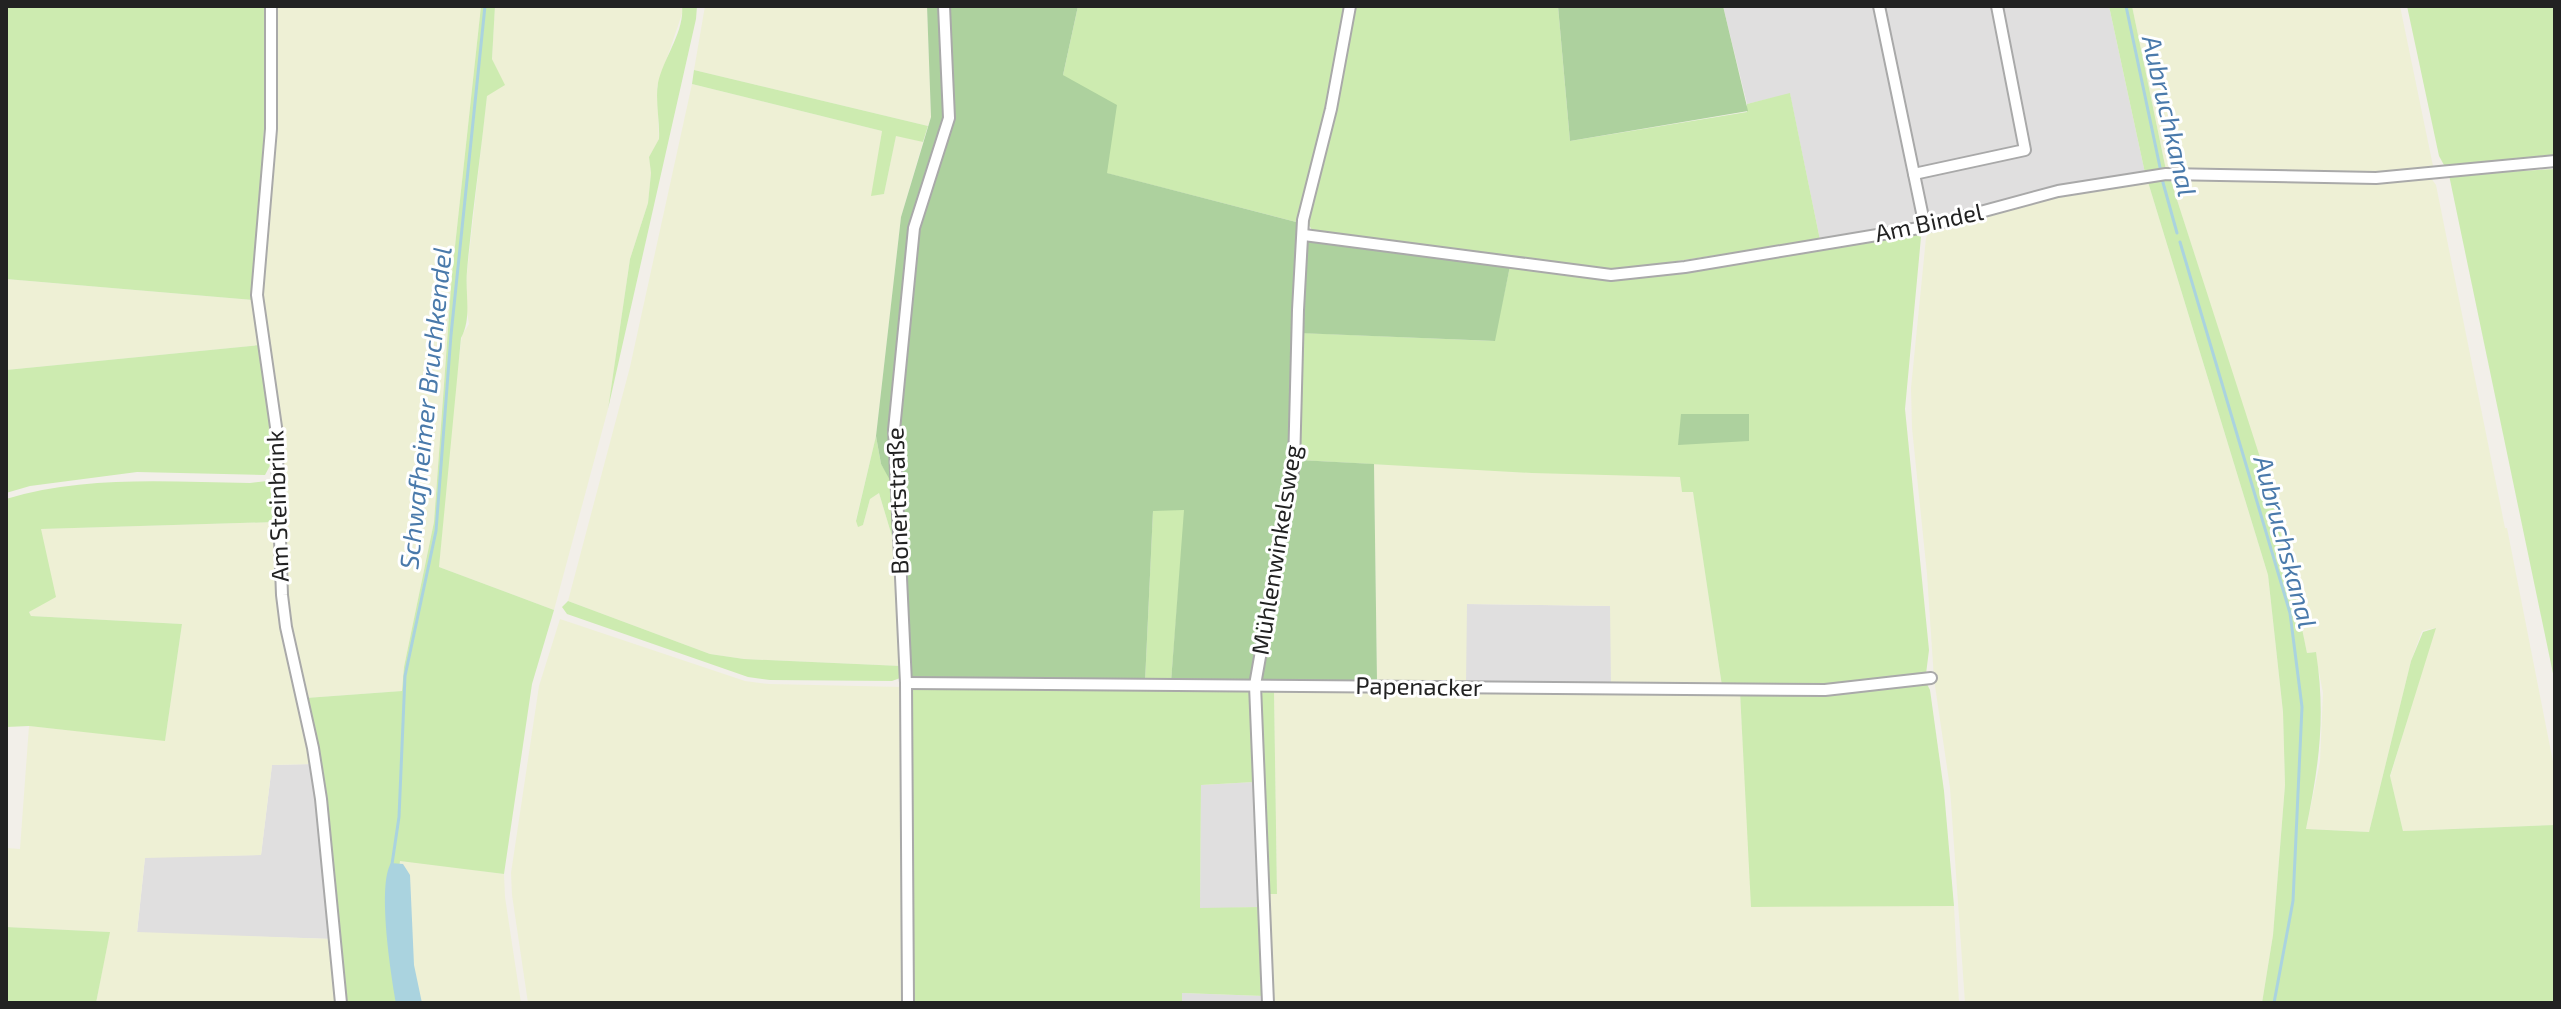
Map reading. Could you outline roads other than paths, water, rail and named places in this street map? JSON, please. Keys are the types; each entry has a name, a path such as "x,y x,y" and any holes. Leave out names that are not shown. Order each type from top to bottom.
{"street":[{"name":"Am Steinbrink","path":"271,6 271,129 257,295 276,427 282,595 321,799 341,1003"},
{"name":"Bonertstraße","path":"908,1003 906,683 894,430 914,228 949,118 944,6"},
{"name":"Mühlenwinkelsweg","path":"1268,1003 1255,685 1294,465 1303,220 1331,109 1350,6"},
{"path":"1879,6 1925,227"},
{"path":"1914,174 2025,150 1997,6"},
{"name":"Am Bindel","path":"1304,235 1611,275 1685,267 1925,227 2058,191 2166,174 2376,178 2555,161"},
{"name":"Papenacker","path":"906,683 1825,690 1931,678"}],"water":[{"path":"391,863 403,864 410,875 414,965 422,1003 396,1003 385,910 387,874"}],"waterway":[{"name":"Schwafheimer Bruchkendel","path":"392,864 399,817 405,676 436,531 451,335 485,6"},
{"name":"Aubruchkanal","path":"2126,6 2161,172"},
{"name":"Aubruchkanal","path":"2162,179 2177,233"},
{"name":"Aubruchskanal","path":"2180,242 2290,613 2302,707 2293,901 2274,1003"}]}
